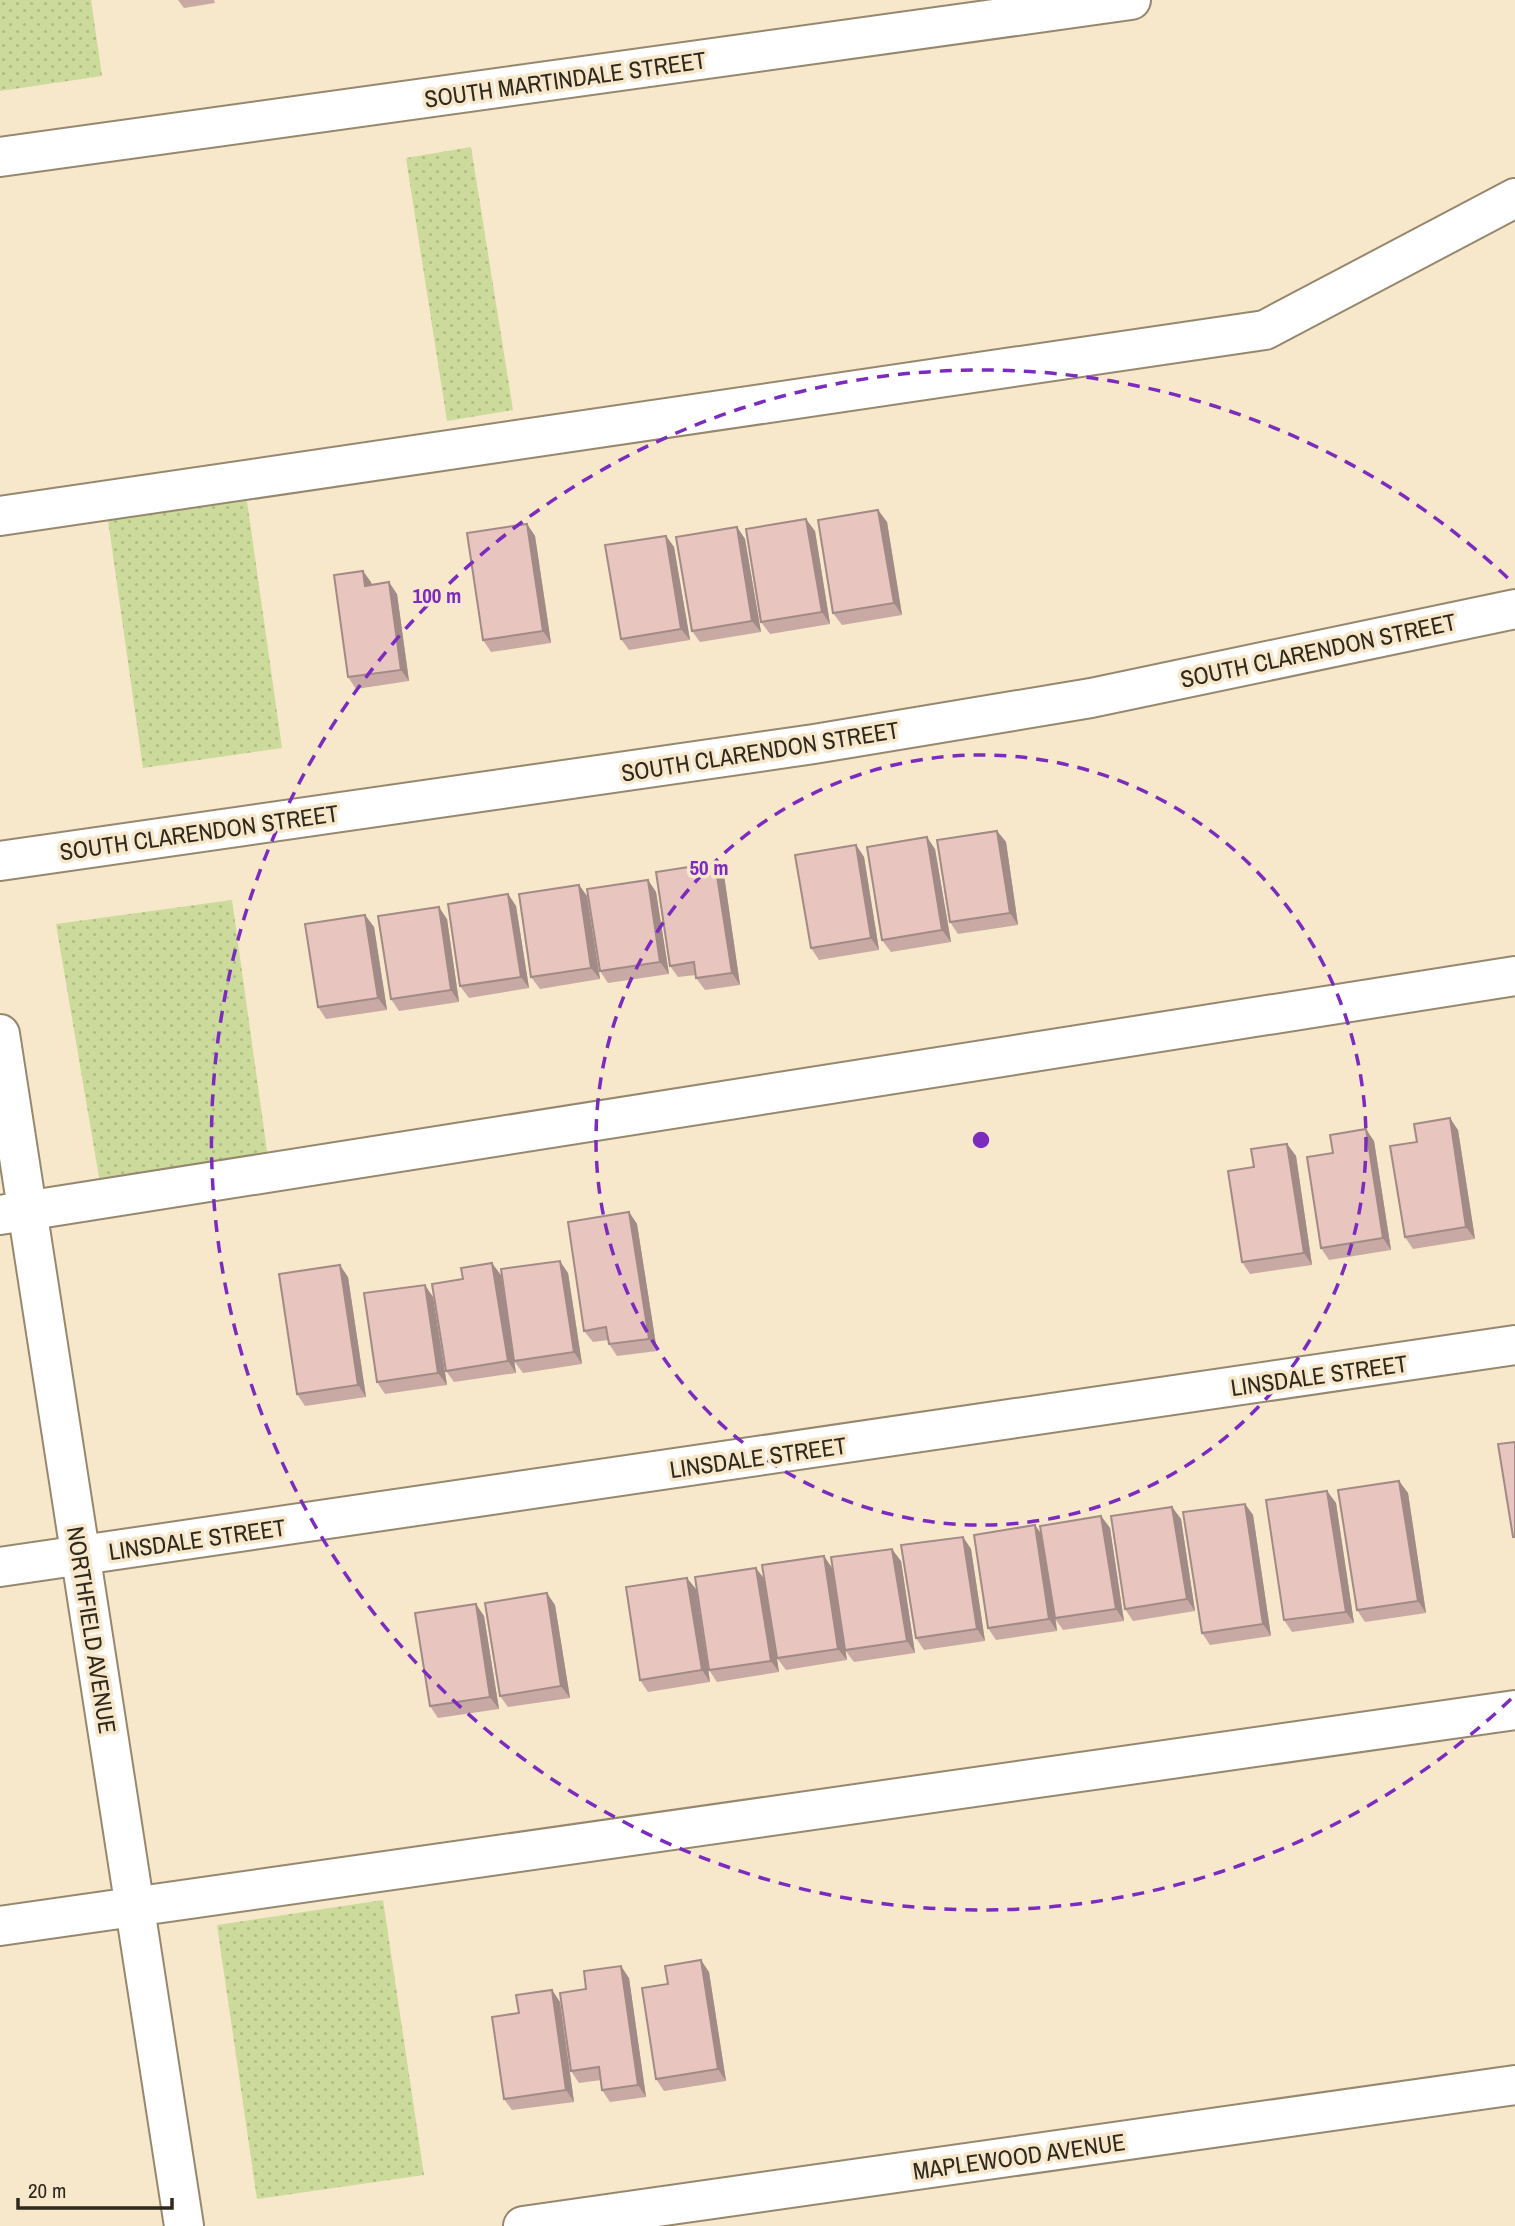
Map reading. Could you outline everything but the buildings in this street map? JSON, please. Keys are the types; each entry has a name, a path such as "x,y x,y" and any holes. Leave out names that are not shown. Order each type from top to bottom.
{"street":[{"name":"SOUTH MARTINDALE STREET","path":"0,157 1130,0"},
{"path":"0,516 1265,330 1515,198"},
{"name":"SOUTH CLARENDON STREET","path":"0,861 800,746 1091,698 1515,609"},
{"path":"14,1213 1515,976"},
{"name":"NORTHFIELD AVENUE","path":"0,1034 14,1213 81,1556 184,2226"},
{"name":"LINSDALE STREET","path":"0,1567 1515,1345"},
{"path":"0,1926 1515,1710"},
{"name":"MAPLEWOOD AVENUE","path":"523,2226 1515,2085"}],"green space":[{"path":"0,0 91,0 102,76 0,91"},
{"path":"471,147 513,410 447,421 406,158"},
{"path":"245,487 282,748 143,768 106,506"},
{"path":"232,900 268,1158 100,1183 56,924"},
{"path":"383,1900 424,2175 257,2199 217,1925"}]}
